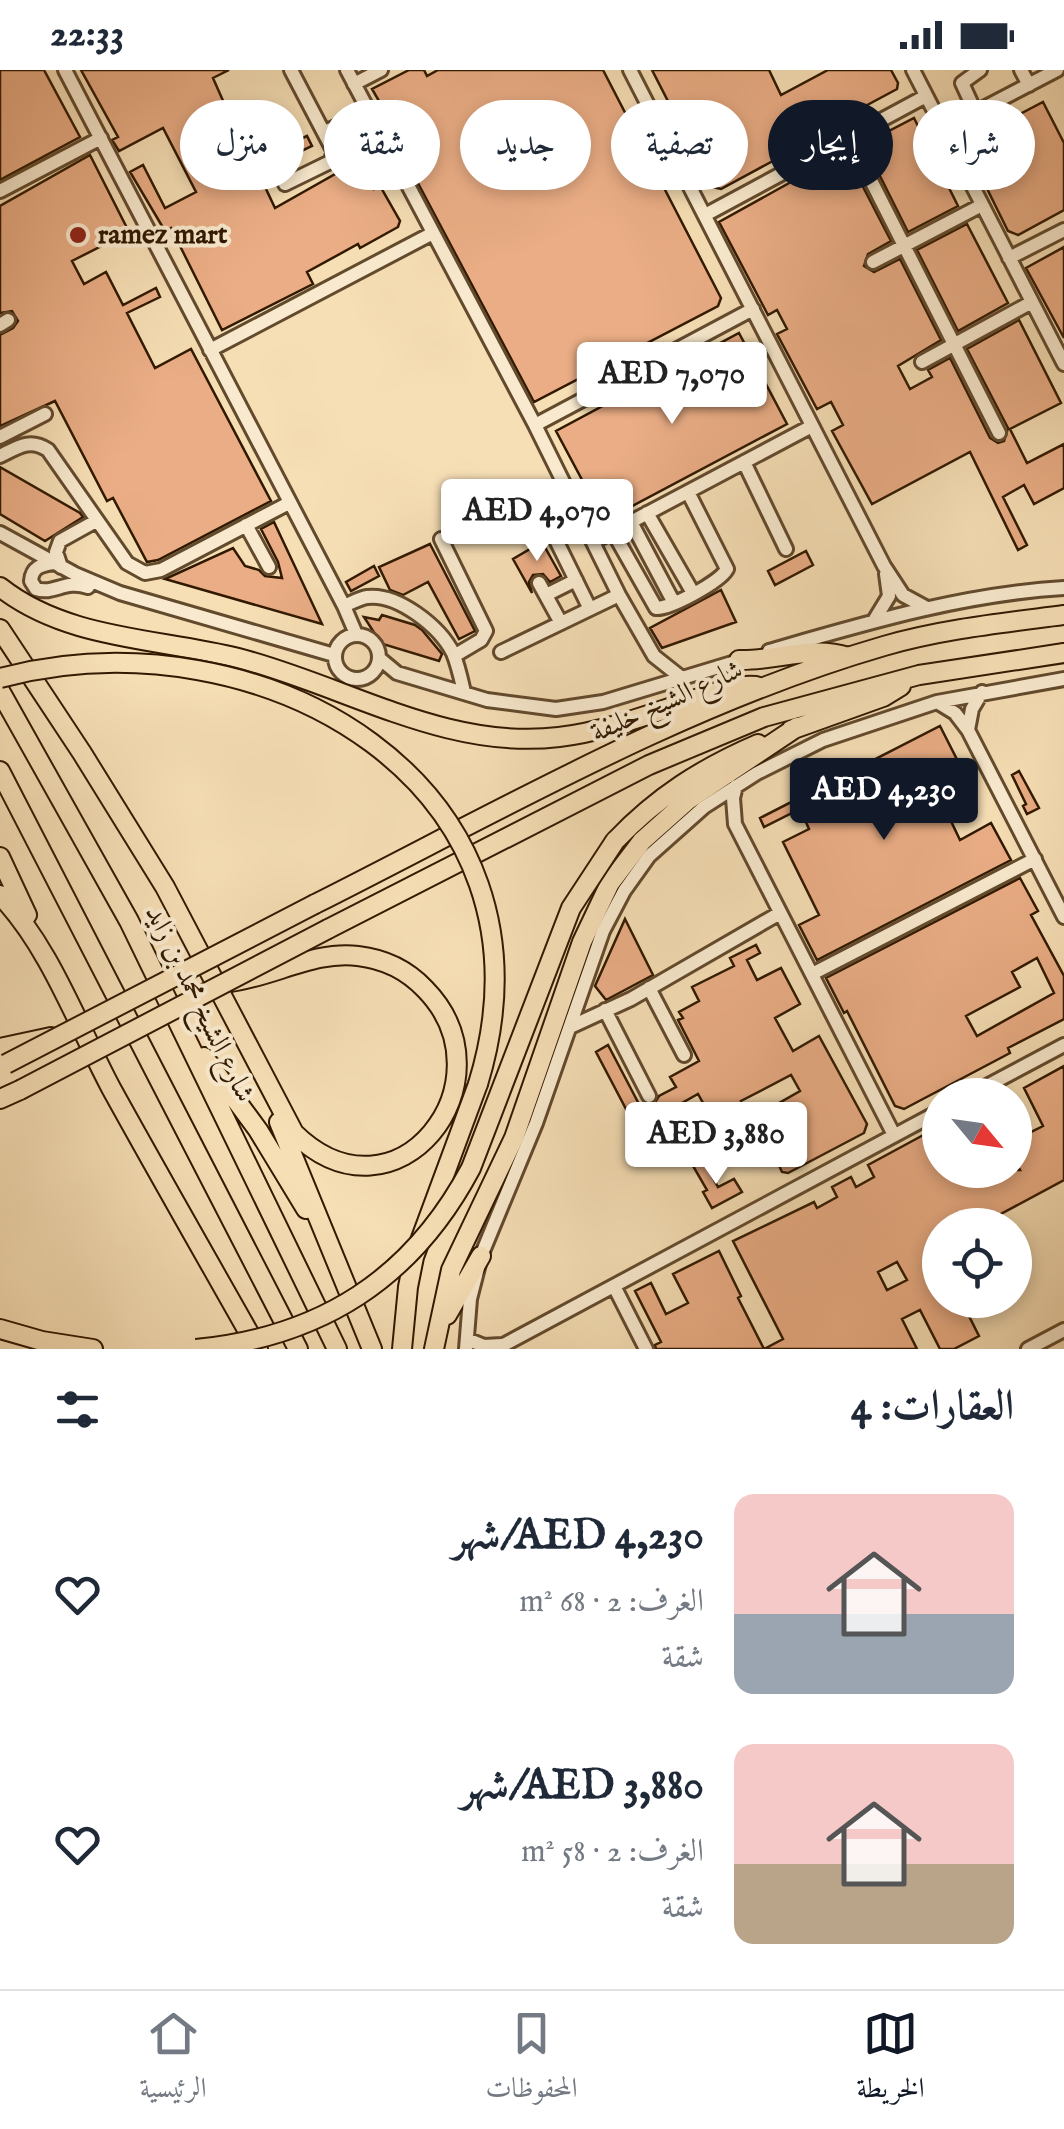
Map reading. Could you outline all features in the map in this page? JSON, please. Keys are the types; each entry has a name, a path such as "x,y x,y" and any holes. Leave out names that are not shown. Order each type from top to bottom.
{"highway":[{"path":"0,588 34,609 87,629 288,672 420,720 490,738 559,738 598,730 740,686 766,688"},
{"name":"شارع الشيخ خليفة","path":"2,1059 61,1035 618,752 766,688 848,657 961,628 1064,615"},
{"path":"0,629 164,887 294,1133 323,1156 359,1166 396,1160 428,1141 446,1112 456,1080 453,1036 432,996 416,980 376,959 354,955 331,956 225,983"},
{"path":"739,660 774,659 814,651 848,657"},
{"name":"شارع الشيخ خليفة","path":"0,1100 596,791 700,742 785,710 919,675 1064,653"},
{"path":"0,678 38,670 117,663 216,673 264,687 311,705 354,728 392,757 425,791 452,830 481,895 492,942 490,1038 478,1084 414,1258 402,1349"},
{"path":"196,1349 258,1339 321,1318 377,1284 424,1240 471,1168 572,908 615,841 636,818 712,764 798,727 883,697 919,675"},
{"name":"شارع الشيخ محمد بن زايد","path":"0,690 128,921 336,1349"},
{"path":"434,1346 451,1270 514,1138 582,942 610,883 642,841 688,800 798,727"},
{"path":"0,771 298,1349"},
{"path":"0,857 46,962 110,1086 258,1349"},
{"path":"0,895 14,910 46,962"},
{"path":"181,1027 258,1130 338,1266"},
{"path":"241,1034 372,1349"},
{"path":"434,1346 455,1298 481,1256"},
{"path":"0,1329 93,1349"}],"street":[{"path":"66,70 356,634"},
{"path":"291,70 324,132"},
{"path":"347,70 362,100"},
{"path":"354,84 382,70"},
{"path":"630,70 884,566 904,595 928,608"},
{"path":"912,70 928,100"},
{"path":"969,100 962,83 980,70"},
{"path":"1021,70 1029,85"},
{"path":"1001,100 1058,70"},
{"path":"893,114 926,96"},
{"path":"0,191 101,138"},
{"path":"704,215 768,181"},
{"path":"410,190 535,425 619,595 654,656 682,679"},
{"path":"876,190 999,432"},
{"path":"974,190 1064,364"},
{"path":"873,262 982,205"},
{"path":"1010,258 1064,230"},
{"path":"210,350 433,234"},
{"path":"922,362 1032,302"},
{"path":"535,425 753,309"},
{"path":"0,437 45,414"},
{"path":"593,542 812,426"},
{"path":"0,456 24,443 48,450 127,563 145,573 160,570 289,503"},
{"path":"744,462 786,549"},
{"path":"613,532 654,606 661,610 724,576 727,569 688,492"},
{"path":"647,514 692,593"},
{"path":"57,565 60,541 96,521"},
{"path":"631,522 674,603"},
{"path":"246,525 269,567"},
{"path":"0,533 57,565 120,593"},
{"path":"441,540 486,632 481,640 454,656"},
{"path":"558,542 590,609"},
{"path":"57,565 40,565 33,572 31,580 36,589 46,592 76,583 334,655"},
{"path":"873,620 889,596 884,566"},
{"path":"561,623 542,589 576,580"},
{"path":"379,658 373,672 355,679 338,669 334,655 341,640 356,634 373,641 379,658 397,673 509,705 556,708 603,702 873,620 980,596 1064,588"},
{"path":"501,652 619,595"},
{"path":"344,606 367,597 394,603 437,632 454,656 464,692"},
{"path":"644,690 654,656"},
{"path":"922,1120 499,1347 467,1344 470,1299 481,1256 524,1154 603,930 649,856 704,807 823,740 938,702 1064,679"},
{"path":"968,730 972,710 982,692"},
{"path":"938,702 955,713 968,730 1064,917"},
{"path":"736,786 735,824 894,1135"},
{"path":"704,807 735,824"},
{"path":"812,974 1034,859"},
{"path":"570,1026 649,988 780,912"},
{"path":"649,988 684,1055"},
{"path":"579,997 602,1011 649,1096"},
{"path":"1002,1078 1064,1045"},
{"path":"614,1286 646,1349"},
{"path":"1028,1349 1064,1330"}],"building":[{"path":"0,70 44,70 80,137 0,180"},
{"path":"81,70 229,70 213,78 223,100 180,100 180,161 163,128 119,151 112,140 118,137"},
{"path":"409,70 424,70 427,76 438,70 603,70 619,100 611,100 611,190 665,190 721,298 718,306 534,402 422,190 440,190 440,100 378,100 372,89"},
{"path":"652,70 769,70 781,95 828,70 891,70 898,83 897,89 877,100 768,100 768,164 748,174 748,100 667,100"},
{"path":"1043,102 1064,143 1064,210 1018,235 1008,231 988,190 1035,190 1035,106"},
{"path":"913,119 913,190 950,190 958,206 908,232 887,190 893,190 893,129"},
{"path":"307,136 312,146 304,150 304,137"},
{"path":"90,155 129,232 72,261 84,284 106,272 123,305 156,288 160,297 127,313 155,368 191,349 271,501 158,560 147,562 113,498 107,501 55,401 0,426 0,335 18,321 12,311 0,313 0,206"},
{"path":"143,165 165,208 196,192 266,190 275,208 324,180 324,190 382,190 400,221 398,227 360,248 358,244 307,272 313,284 222,330 171,228 165,231 130,172"},
{"path":"777,190 865,190 891,241 868,254 864,266 874,272 900,259 941,340 898,366 910,389 932,377 928,370 950,358 990,438 998,443 1004,441 1008,428 967,349 1019,320 1061,403 1010,429 1027,463 1064,444 1064,488 1034,504 1024,485 1003,497 1027,545 1018,550 970,452 872,504 832,431 843,425 831,402 817,409 777,334 787,329 777,310 768,315 719,222"},
{"path":"967,224 1008,303 958,331 917,250"},
{"path":"1064,247 1064,338 1026,268"},
{"path":"739,333 787,424 604,521 556,431"},
{"path":"0,467 83,517 45,541 0,514"},
{"path":"274,522 322,624 165,579 233,548 245,566 265,576 282,578 261,529"},
{"path":"542,542 561,576 550,582 543,574 533,575 529,582 532,593 513,559"},
{"path":"430,544 475,631 459,639 428,582 403,595 390,590 379,567"},
{"path":"806,551 813,565 775,585 768,571"},
{"path":"374,566 379,576 351,591 346,582"},
{"path":"721,590 736,622 662,648 650,628"},
{"path":"382,615 422,630 442,654 439,661 376,642 377,637 364,617 379,620"},
{"path":"940,726 969,783 940,798 960,840 991,823 1011,860 817,960 799,925 819,915 783,842 809,829 800,809 764,827 760,818"},
{"path":"1019,771 1039,808 1027,814 1012,775"},
{"path":"1020,878 1038,911 1031,915 1064,976 1064,1019 1008,1048 1010,1053 963,1078 922,1078 922,1099 904,1109 895,1106 847,1011 844,1013 826,978","holes":["1037,958 1054,993 977,1036 966,1016 1020,987 1012,972"]},
{"path":"625,919 653,975 606,1000 595,986"},
{"path":"756,945 760,953 747,960 757,980 781,968 800,1004 775,1018 793,1051 819,1036 867,1124 864,1133 788,1173 782,1172 763,1131 749,1137 744,1123 800,1091 791,1075 741,1101 750,1118 729,1130 715,1106 707,1110 698,1094 682,1103 687,1113 676,1119 671,1109 636,1128 596,1052 608,1045 640,1106 654,1104 659,1096 676,1087 670,1077 699,1061 678,1020 683,1018 679,1012 699,1001 692,987 734,966 730,958"},
{"path":"1064,1066 1064,1180 1012,1208 922,1208 922,1314 920,1310 902,1319 917,1349 764,1349 783,1339 733,1241 814,1202 817,1208 837,1197 832,1187 851,1177 856,1187 874,1177 868,1165 922,1136 922,1188 1032,1188 1032,1132 1043,1126 1032,1104 1032,1084","holes":["897,1262 907,1280 887,1290 878,1272"]},
{"path":"703,1160 718,1187 734,1179 742,1192 712,1208 693,1166"},
{"path":"719,1251 741,1296 738,1298 764,1349 656,1349 655,1345 661,1342 635,1291 651,1283 666,1314 688,1303 673,1274"},
{"path":"924,1318 970,1318 979,1336 954,1349 940,1349"}],"place":[{"name":"ramez mart","path":"78,235"}]}
